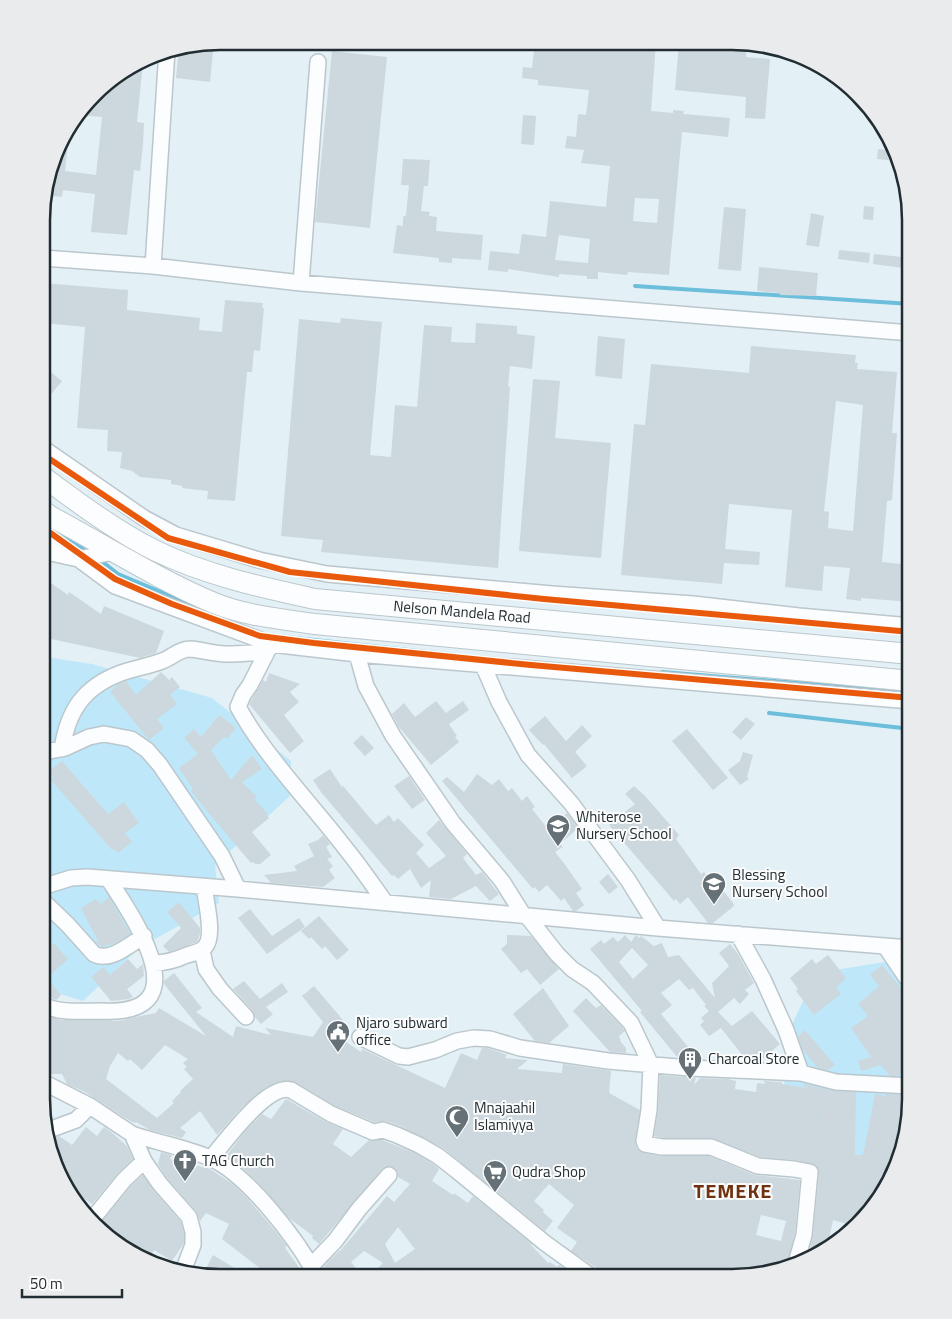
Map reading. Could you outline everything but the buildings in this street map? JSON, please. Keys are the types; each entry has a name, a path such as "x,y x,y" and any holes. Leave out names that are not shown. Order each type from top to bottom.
{"main road":[{"name":"Nelson Mandela Road","path":"50,482 87,509 154,550 245,584 315,599 902,653"},
{"name":"Nelson Mandela Road","path":"50,516 150,572 216,604 257,615 314,624 902,680"}],"street":[{"path":"152,266 166,59"},
{"path":"301,283 318,62"},
{"path":"50,259 152,266 301,283 902,332"},
{"path":"50,455 144,518 176,535 259,560 327,574 552,594 693,604 902,625"},
{"path":"154,550 168,538 176,535"},
{"path":"50,538 115,586 268,648"},
{"path":"50,553 78,559 114,552"},
{"path":"797,644 800,616"},
{"path":"268,648 238,706 245,719 287,778 346,849 385,902"},
{"path":"62,749 64,737 76,705 87,692 103,681 122,672 162,661 183,650 189,649 223,654 268,648 358,654 902,700"},
{"path":"358,654 366,686 393,736 453,823 502,881 526,916 557,954 593,983 631,1023 650,1065 650,1110 645,1144 710,1147 758,1166 810,1172 804,1236 798,1255"},
{"path":"483,665 499,702 528,756 571,803 628,880 658,928"},
{"path":"50,751 62,749 88,738 104,734 131,740 146,750 160,765 222,856 238,889"},
{"path":"50,884 70,878 87,877 385,902 658,928 902,947"},
{"path":"50,1008 125,1011 136,1007 146,1000 152,991 155,978 154,963 144,936 109,880"},
{"path":"154,963 165,963 202,950 206,946 209,940 210,928 204,887"},
{"path":"50,908 94,954 100,957 111,956 144,936"},
{"path":"738,934 763,979 786,1030 801,1073"},
{"path":"885,946 902,972"},
{"path":"202,950 206,969 220,989 246,1017"},
{"path":"360,1037 399,1056 408,1058 457,1041 474,1038 490,1039 527,1050 608,1061 801,1073 836,1082 902,1089"},
{"path":"50,1086 90,1106 132,1134 211,1158 233,1173 279,1221 313,1269"},
{"path":"211,1158 249,1113 266,1097 285,1088 352,1124 373,1132 383,1130 419,1144 463,1175 545,1243 581,1269"},
{"path":"53,1129 76,1120 90,1106"},
{"path":"132,1134 144,1161 160,1184 189,1217 193,1232 193,1245 185,1265"},
{"path":"96,1215 124,1180 144,1161"},
{"path":"315,1269 359,1209 389,1176"}],"path":[{"path":"810,1172 819,1173 836,1082"}],"shaded area":[{"path":"50,659 92,664 212,698 291,761 290,796 215,865 219,903 139,948 83,1001 50,991"},
{"path":"902,961 902,1110 899,1132 893,1153 883,1176 868,1171 791,1104 782,1076 789,1031 809,988 841,969"}],"waterway":[{"path":"635,286 902,303"},
{"path":"52,531 89,552"},
{"path":"99,559 118,574 221,617"},
{"path":"267,635 456,655"},
{"path":"662,672 902,691"},
{"path":"769,713 902,728"}],"cycle path":[{"path":"50,459 168,538 290,572 544,599 902,631"},
{"path":"50,533 115,579 172,604 260,636 531,665 902,697"}],"place":[{"name":"Whiterose Nursery School","path":"558,847"},
{"name":"Blessing Nursery School","path":"714,905"},
{"name":"Njaro subward office","path":"338,1053"},
{"name":"Charcoal Store","path":"690,1080"},
{"name":"Mnajaahil Islamiyya","path":"457,1138"},
{"name":"TAG Church","path":"185,1182"},
{"name":"Qudra Shop","path":"495,1193"}],"district":[{"name":"TEMEKE","path":"733,1191"}]}
